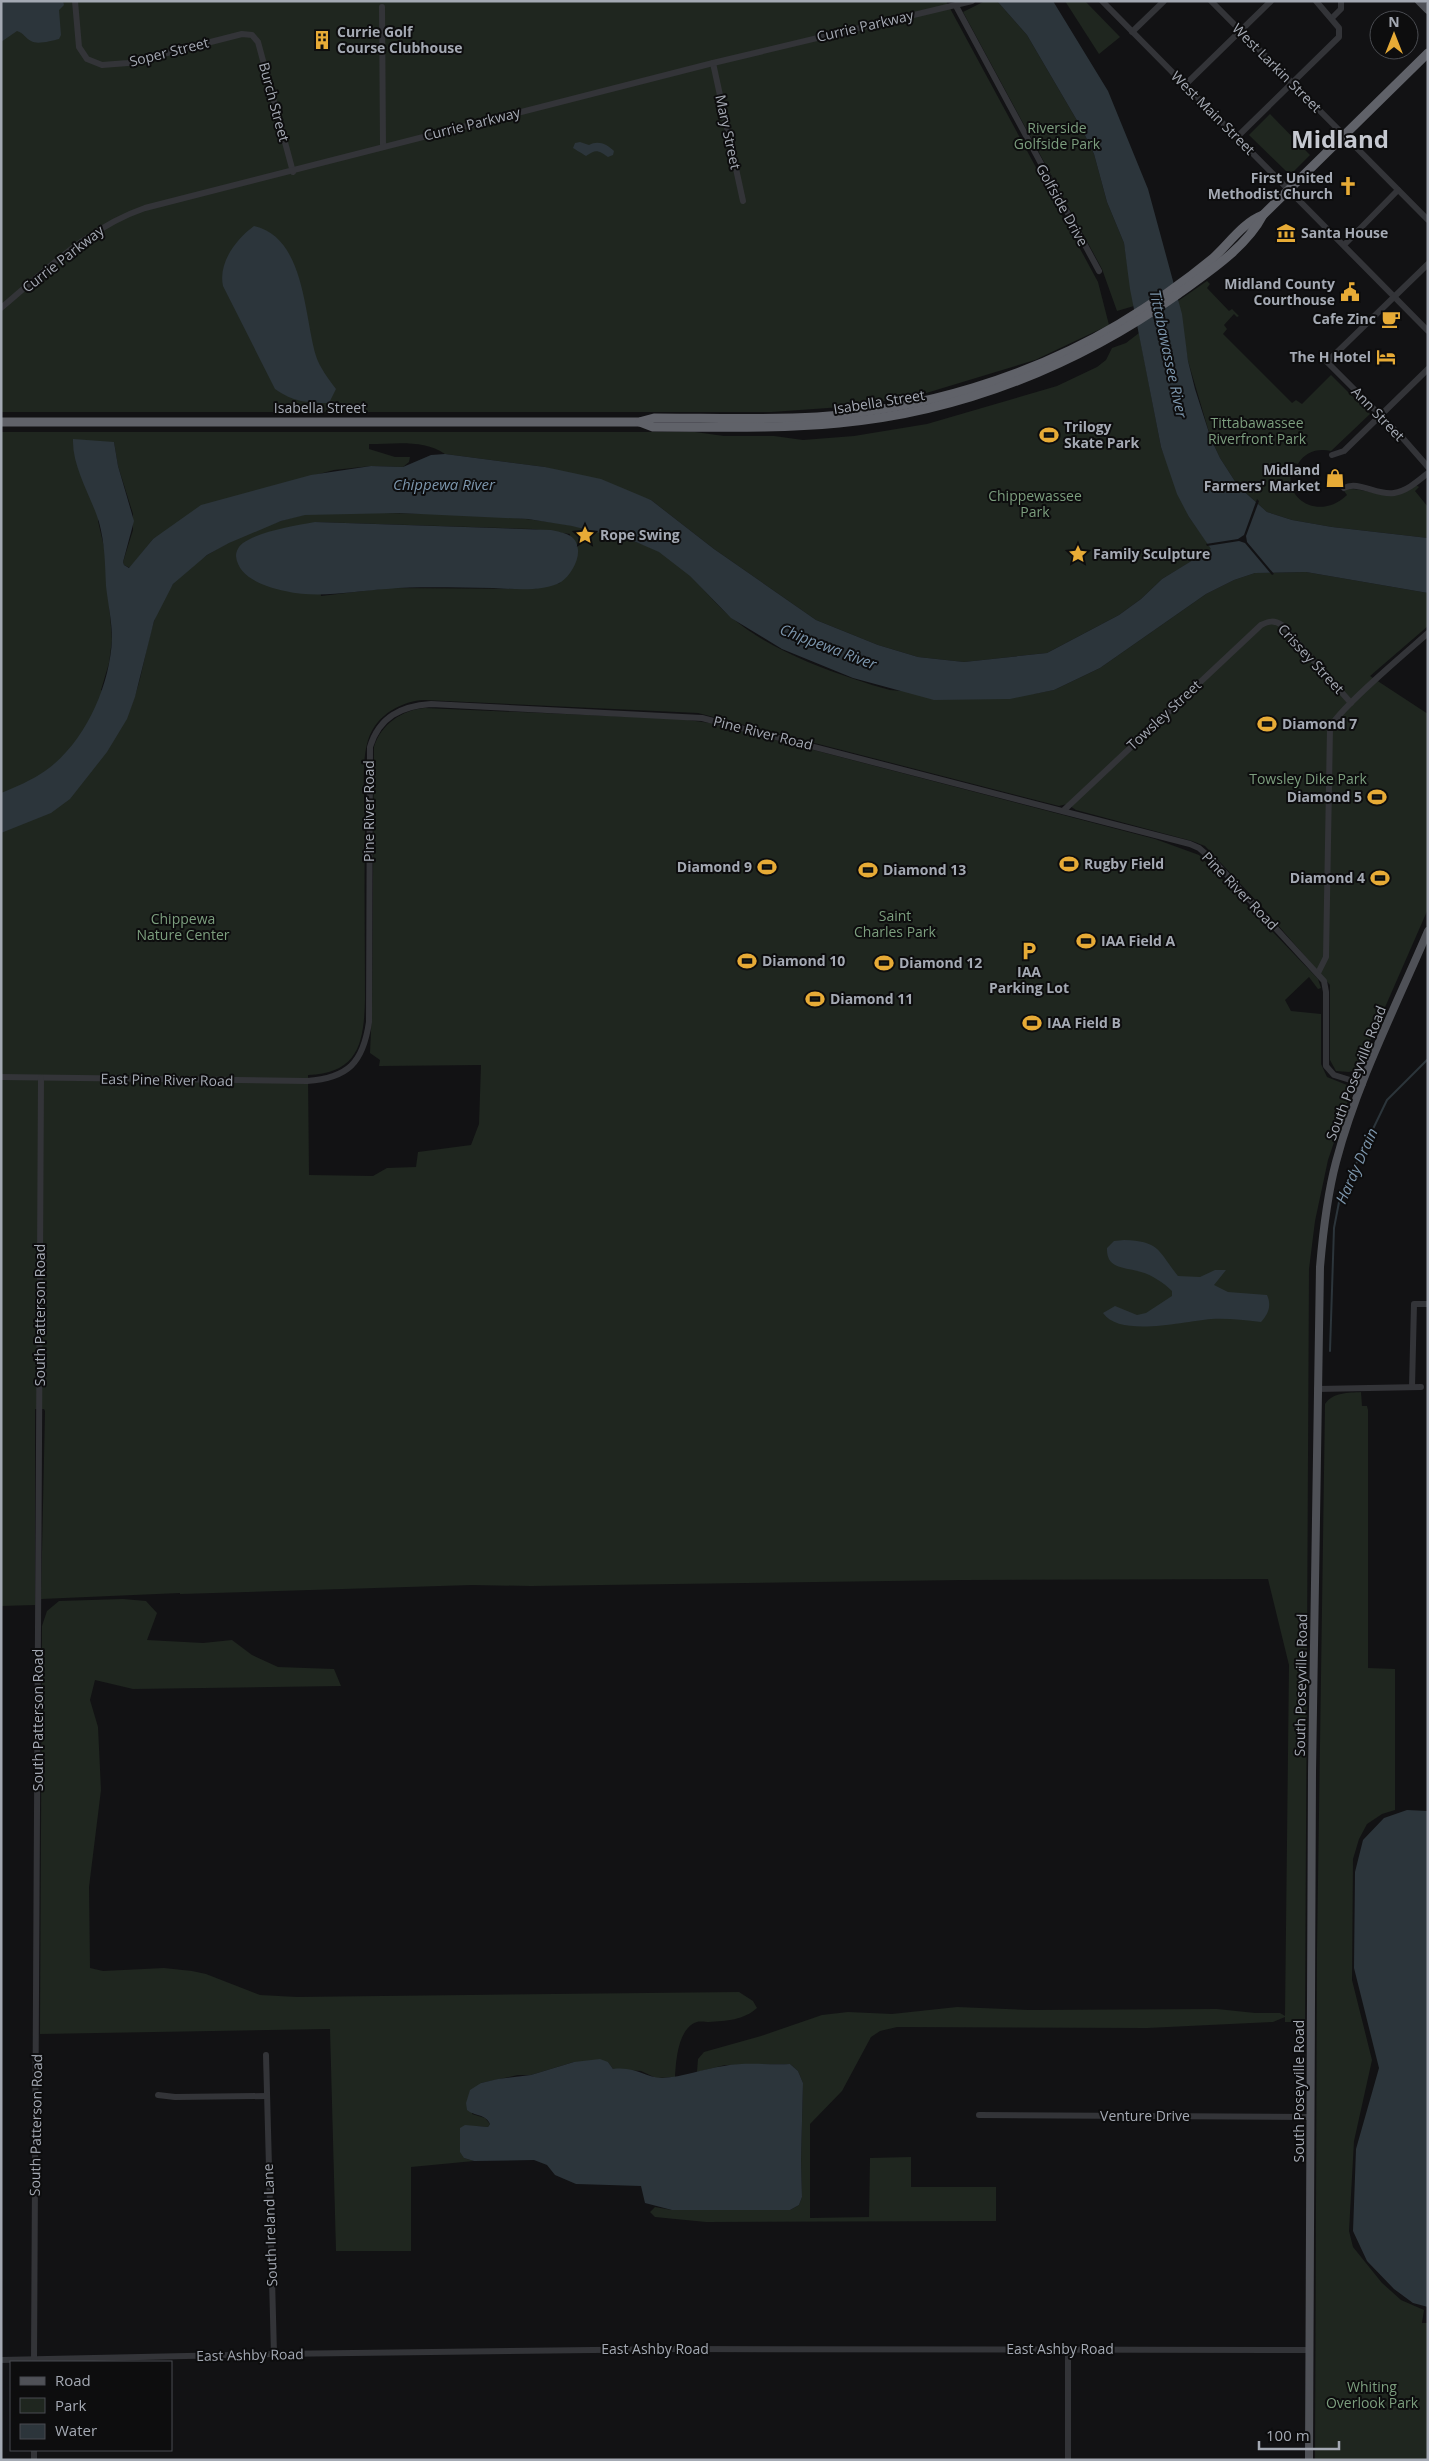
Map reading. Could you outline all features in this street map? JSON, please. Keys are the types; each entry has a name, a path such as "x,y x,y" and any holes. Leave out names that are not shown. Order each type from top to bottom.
{"highway":[{"name":"Isabella Street","path":"1,422 640,422 654,418 817,416 898,406 964,390 1014,374 1109,334 1190,286 1239,238 1257,227 1263,215 1428,53"}],"main road":[{"path":"1420,1 1428,10"},
{"name":"South Poseyville Road","path":"1309,2460 1312,1772 1319,1284 1324,1220 1336,1162 1363,1084 1428,931"}],"street":[{"name":"Soper Street","path":"75,1 76,36 79,47 87,59 102,65 115,66 242,34 252,35"},
{"name":"Currie Parkway","path":"1,308 84,240 120,218 145,208 293,172 383,147 712,63 972,1"},
{"name":"West Main Street","path":"1102,1 1428,331"},
{"path":"1132,32 1164,1"},
{"name":"West Larkin Street","path":"1211,1 1428,220"},
{"path":"1185,85 1271,1"},
{"path":"1238,137 1335,41 1340,33 1332,18 1316,1"},
{"path":"1332,18 1341,9 1342,1"},
{"name":"Golfside Drive","path":"956,6 1099,271"},
{"path":"382,7 383,147"},
{"name":"Burch Street","path":"252,35 258,42 293,172"},
{"name":"Mary Street","path":"712,63 743,201"},
{"path":"1344,245 1398,190"},
{"path":"1394,297 1428,264"},
{"name":"Ann Street","path":"1394,297 1327,362 1428,467"},
{"path":"1332,455 1344,451 1428,369"},
{"path":"1344,488 1353,485 1394,493 1405,490 1428,473"},
{"name":"Crissey Street","path":"1268,622 1276,621 1282,625 1351,704"},
{"name":"Towsley Street","path":"1063,811 1261,625 1268,622"},
{"path":"1318,973 1326,957 1330,728 1332,723 1351,704 1428,634"},
{"name":"Pine River Road","path":"333,1078 343,1073 359,1057 365,1044 369,1022 370,747 379,727 393,714 404,708 431,704 702,718 1199,848 1214,861 1324,981 1326,992 1326,1066 1334,1075 1363,1084"},
{"name":"East Pine River Road","path":"1,1077 307,1081 333,1078"},
{"name":"South Patterson Road","path":"34,2361 41,1078"},
{"path":"1412,1387 1414,1304 1428,1304"},
{"path":"1317,1389 1421,1387"},
{"name":"South Ireland Lane","path":"266,2055 274,2354"},
{"path":"158,2095 175,2097 267,2096"},
{"name":"Venture Drive","path":"979,2115 1311,2117"},
{"path":"1068,2348 1068,2460"},
{"name":"East Ashby Road","path":"1,2360 34,2361 274,2354 678,2349 1068,2348 1309,2350"}],"green space":[{"path":"1,1 946,1 1098,282 1109,325 1035,360 923,394 856,406 772,412 1,412"},
{"name":"Riverside Golfside Park","path":"985,1 997,1 1027,35 1082,129 1094,154 1107,202 1124,243 1134,306 1117,311 1102,269 963,12"},
{"path":"1065,1 1085,1 1120,37 1099,54"},
{"path":"1270,114 1310,155 1293,172 1287,172 1249,135"},
{"name":"Tittabawassee Riverfront Park","path":"1207,281 1210,284 1207,288 1229,311 1232,309 1239,316 1237,317 1234,314 1224,325 1227,329 1223,334 1292,403 1296,400 1302,404 1331,375 1370,414 1331,451 1321,450 1312,452 1304,456 1298,464 1294,463 1291,476 1292,487 1297,496 1304,503 1314,506 1325,506 1336,503 1347,495 1344,491 1346,489 1389,495 1406,491 1416,485 1419,487 1415,491 1428,507 1428,538 1332,527 1292,520 1267,512 1238,486 1220,458 1211,439 1188,361 1178,301"},
{"path":"1139,333 1161,447 1189,517 1212,549 1162,579 1141,599 1119,615 1047,653 964,662 918,657 878,645 816,620 714,549 651,500 545,467 445,454 437,449 418,444 369,444 369,449 395,457 410,457 409,462 403,467 371,466 334,470 277,485 153,539 130,568 124,565 123,562 133,530 133,514 118,466 114,442 98,521 105,551 112,640 109,663 101,690 130,709 157,613 173,584 184,572 198,561 251,532 287,519 323,513 486,516 558,523 626,538 656,550 677,563 731,617 774,646 838,674 896,691 1033,694 1054,690 1100,668 1206,594 1234,580 1255,573 1306,572 1428,593 1428,626 1370,676 1428,714 1428,909 1358,1069 1349,1072 1336,1071 1330,1060 1330,985 1264,909 1205,846 1192,841 1076,810 1067,804 1059,806 698,713 424,700 395,708 382,717 373,729 364,762 365,999 363,1030 355,1053 348,1062 338,1069 308,1075 309,1175 373,1176 387,1168 416,1167 418,1152 471,1145 479,1124 481,1065 379,1066 380,1060 370,1053 374,747 387,725 401,715 416,709 425,708 681,719 710,723 1155,839 1199,855 1318,979 1321,988 1318,989 1309,977 1285,1000 1291,1011 1321,1014 1321,1064 1327,1077 1347,1085 1351,1092 1328,1160 1315,1221 1309,1269 1305,2022 1285,2022 1285,2017 1273,2022 1147,2028 897,2027 880,2031 871,2037 842,2091 810,2124 810,2218 869,2217 870,2158 911,2157 911,2187 996,2187 996,2221 706,2222 655,2217 650,2212 655,2207 672,2210 790,2210 799,2205 802,2197 803,2083 798,2071 790,2064 725,2065 697,2072 698,2059 704,2052 761,2036 822,2015 848,2012 892,2014 957,2007 1029,2010 1217,2009 1255,2013 1280,2013 1285,2016 1289,1665 1268,1579 472,1585 41,1599 45,1411 44,1409 35,1409 35,1605 1,1606 1,432 695,432 724,436 774,436 803,440 854,436 927,424 1057,386 1097,367 1106,360 1112,348 1126,343","holes":["315,522 533,529 570,534 560,583 533,589 388,588 321,596"]},
{"name":"Whiting Overlook Park","path":"1361,1392 1362,1406 1367,1406 1368,1410 1368,1668 1395,1669 1395,1810 1382,1814 1367,1824 1359,1839 1353,1859 1352,1980 1372,2060 1354,2141 1349,2231 1353,2247 1382,2283 1401,2300 1424,2310 1422,2323 1428,2323 1428,2460 1315,2460 1317,1949 1325,1404 1336,1395"},
{"path":"123,1599 146,1601 157,1613 147,1640 203,1643 232,1640 252,1655 278,1667 334,1669 341,1686 133,1689 95,1680 90,1700 98,1727 101,1790 89,1887 90,1968 103,1971 164,1968 192,1971 206,1974 260,1995 297,1997 739,1992 753,2001 757,2008 746,2015 734,2019 698,2022 691,2025 679,2045 675,2077 656,2078 641,2071 613,2069 608,2062 574,2062 531,2075 518,2075 481,2083 472,2114 485,2118 490,2124 488,2127 473,2126 464,2158 474,2161 411,2167 411,2251 336,2251 330,2029 40,2034 42,1626 47,1611 59,1601"}],"water":[{"path":"1,1 63,1 64,5 59,10 61,35 59,39 37,43 29,40 17,31 1,42"},
{"name":"Chippewa River","path":"997,1 1053,1 1108,91 1148,189 1182,314 1188,361 1195,389 1211,439 1220,458 1238,486 1267,512 1292,520 1332,527 1428,538 1428,593 1306,572 1255,573 1234,580 1206,594 1100,668 1054,690 1010,699 934,700 853,678 782,649 731,618 690,576 659,552 636,542 572,526 528,519 399,513 305,515 281,521 229,543 207,555 173,584 154,621 135,697 127,719 107,752 70,799 51,813 1,833 1,793 45,771 72,745 93,712 106,676 110,657 112,632 102,538 96,512 79,471 73,439 114,442 118,466 134,521 123,562 129,568 153,539 201,505 311,475 371,466 403,467 431,455 445,454 545,467 601,479 651,500 714,549 816,620 878,645 918,657 964,662 1047,653 1119,615 1141,599 1162,579 1211,549 1189,517 1177,494 1161,447 1130,289 1124,243 1107,202 1094,154 1082,129 1027,35"},
{"path":"580,142 589,145 599,143 608,146 614,151 613,155 608,157 597,151 586,156 573,148 575,143"},
{"path":"254,226 271,233 284,245 293,261 305,300 316,356 322,369 336,389 329,403 301,401 288,397 275,389 223,286 223,269 230,252 247,231"},
{"path":"315,522 551,530 565,533 572,537 577,545 578,554 573,568 561,582 546,587 528,589 413,588 336,594 298,593 262,584 247,576 238,564 236,556 238,549 250,539 258,535"},
{"path":"1124,1240 1152,1245 1162,1254 1178,1276 1200,1277 1215,1270 1226,1270 1214,1285 1228,1292 1267,1295 1269,1306 1267,1313 1261,1322 1217,1319 1170,1325 1138,1326 1123,1325 1111,1321 1103,1313 1115,1306 1137,1315 1146,1313 1172,1296 1172,1291 1154,1277 1113,1264 1108,1255 1107,1248 1114,1241"},
{"path":"1407,1810 1428,1811 1428,2307 1413,2303 1394,2289 1367,2261 1353,2231 1356,2149 1379,2068 1354,1968 1355,1872 1363,1840 1384,1818"},
{"path":"600,2059 608,2062 613,2069 628,2069 662,2078 732,2065 790,2064 798,2071 803,2083 802,2197 799,2205 790,2210 672,2210 645,2203 641,2186 576,2184 555,2175 547,2165 534,2160 474,2161 464,2158 460,2152 460,2128 465,2125 488,2127 490,2124 486,2118 467,2110 466,2103 470,2090 481,2083 531,2075 574,2062"}],"pier":[{"path":"1257,499 1259,501 1246,536 1247,542 1274,574 1272,575 1245,543 1239,541 1207,546 1206,544 1238,539 1244,535"}],"waterway":[{"name":"Hardy Drain","path":"1330,1351 1334,1228 1340,1197 1387,1100 1428,1059"}],"place":[{"name":"Currie Golf Course Clubhouse","path":"322,40"},
{"name":"First United Methodist Church","path":"1348,186"},
{"name":"Santa House","path":"1286,233"},
{"name":"Midland County Courthouse","path":"1350,292"},
{"name":"Cafe Zinc","path":"1391,319"},
{"name":"The H Hotel","path":"1386,357"},
{"name":"Trilogy Skate Park","path":"1049,435"},
{"name":"Midland Farmers' Market","path":"1335,478"},
{"name":"Rope Swing","path":"585,535"},
{"name":"Family Sculpture","path":"1078,554"},
{"name":"Diamond 7","path":"1267,724"},
{"name":"Diamond 5","path":"1377,797"},
{"name":"Rugby Field","path":"1069,864"},
{"name":"Diamond 9","path":"767,867"},
{"name":"Diamond 13","path":"868,870"},
{"name":"Diamond 4","path":"1380,878"},
{"name":"IAA Field A","path":"1086,941"},
{"name":"IAA Parking Lot","path":"1029,951"},
{"name":"Diamond 10","path":"747,961"},
{"name":"Diamond 12","path":"884,963"},
{"name":"Diamond 11","path":"815,999"},
{"name":"IAA Field B","path":"1032,1023"}],"district":[{"name":"Midland","path":"1340,140"}],"water label":[{"name":"Tittabawassee River","path":"1168,354"}],"park label":[{"name":"Chippewassee Park","path":"1035,504"},
{"name":"Towsley Dike Park","path":"1308,779"},
{"name":"Saint Charles Park","path":"895,924"},
{"name":"Chippewa Nature Center","path":"183,928"}]}
